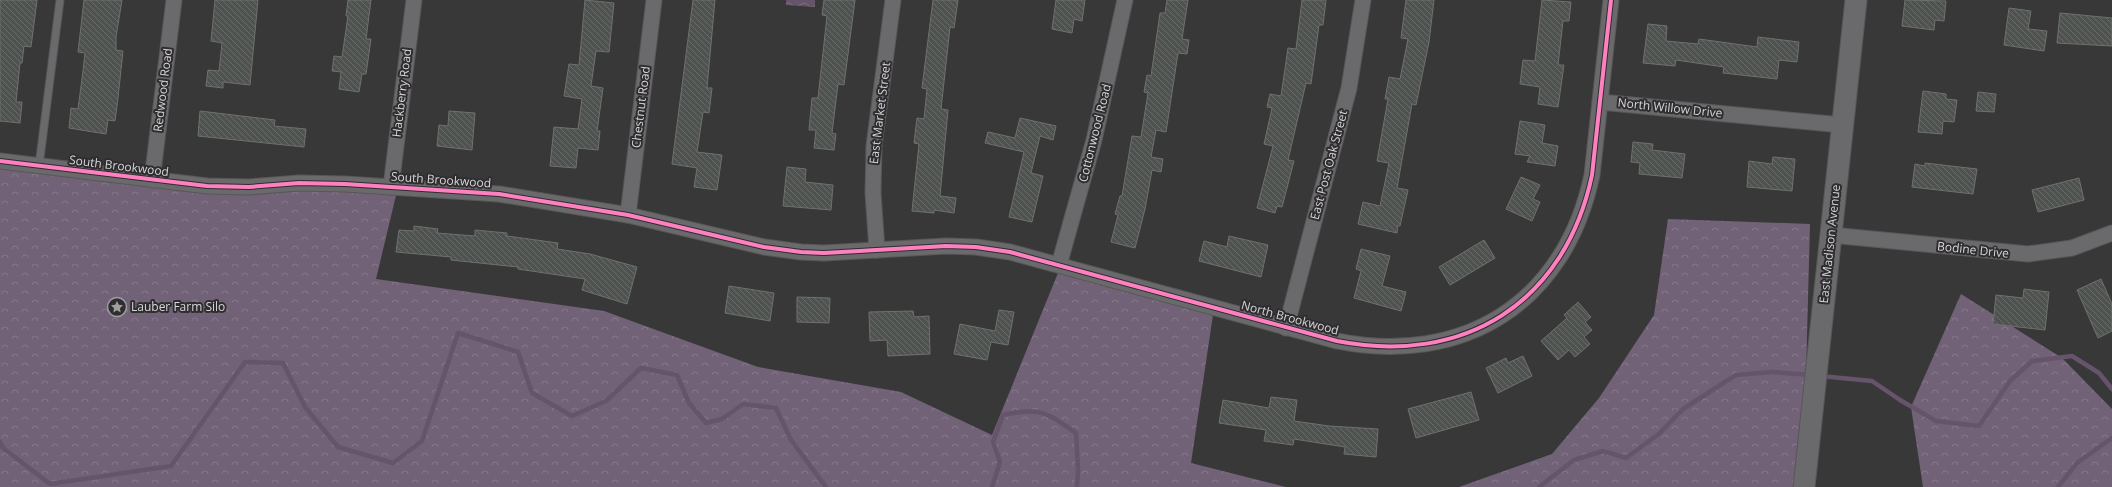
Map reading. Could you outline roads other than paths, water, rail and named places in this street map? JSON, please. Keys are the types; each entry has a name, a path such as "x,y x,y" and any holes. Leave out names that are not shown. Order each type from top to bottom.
{"main road":[{"name":"East Madison Avenue","path":"1804,487 1856,0"}],"street":[{"name":"Redwood Road","path":"152,180 174,0"},
{"name":"Hackberry Road","path":"391,187 414,0"},
{"name":"Chestnut Road","path":"628,215 654,0"},
{"name":"East Market Street","path":"877,250 873,193 874,146 894,0"},
{"name":"Cottonwood Road","path":"1059,265 1091,151 1124,0"},
{"name":"East Post Oak Street","path":"1286,328 1349,88 1363,0"},
{"name":"North Willow Drive","path":"1611,0 1600,102 1842,126"},
{"name":"North Brookwood","path":"877,250 946,246 976,247 1010,252 1286,328 1361,346 1394,348 1418,346 1466,333 1500,316 1522,302 1544,280 1560,259 1572,238 1583,212 1592,175 1600,102"},
{"name":"South Brookwood","path":"0,161 213,186 249,187 298,183 499,194 628,215 764,247 824,253 877,250"},
{"name":"Bodine Drive","path":"1831,236 2028,254 2072,248 2112,233"}],"lane":[{"path":"39,166 60,0"}],"water":[{"path":"786,0 815,0 815,7 786,5"}],"waterway":[{"path":"0,442 3,448 50,484 171,466 245,362 283,363 305,407 338,447 393,463 422,441 458,333 518,352 532,393 572,416 606,401 641,368 677,375 689,403 706,423 722,419 743,404 776,408 791,440 826,487"},
{"path":"1820,376 1872,381 1900,400 1936,421 1979,426 2010,381 2032,361 2072,356 2099,373 2112,389"},
{"path":"1539,487 1574,460 1603,451 1626,458 1660,433 1683,409 1736,375 1772,372 1811,375"},
{"path":"992,487 1000,462 993,442 1003,415 1026,411 1042,413 1049,416 1076,433 1078,470 1077,487"},
{"path":"2058,487 2077,463 2112,438"}],"place":[{"name":"Lauber Farm Silo","path":"117,307"}]}
